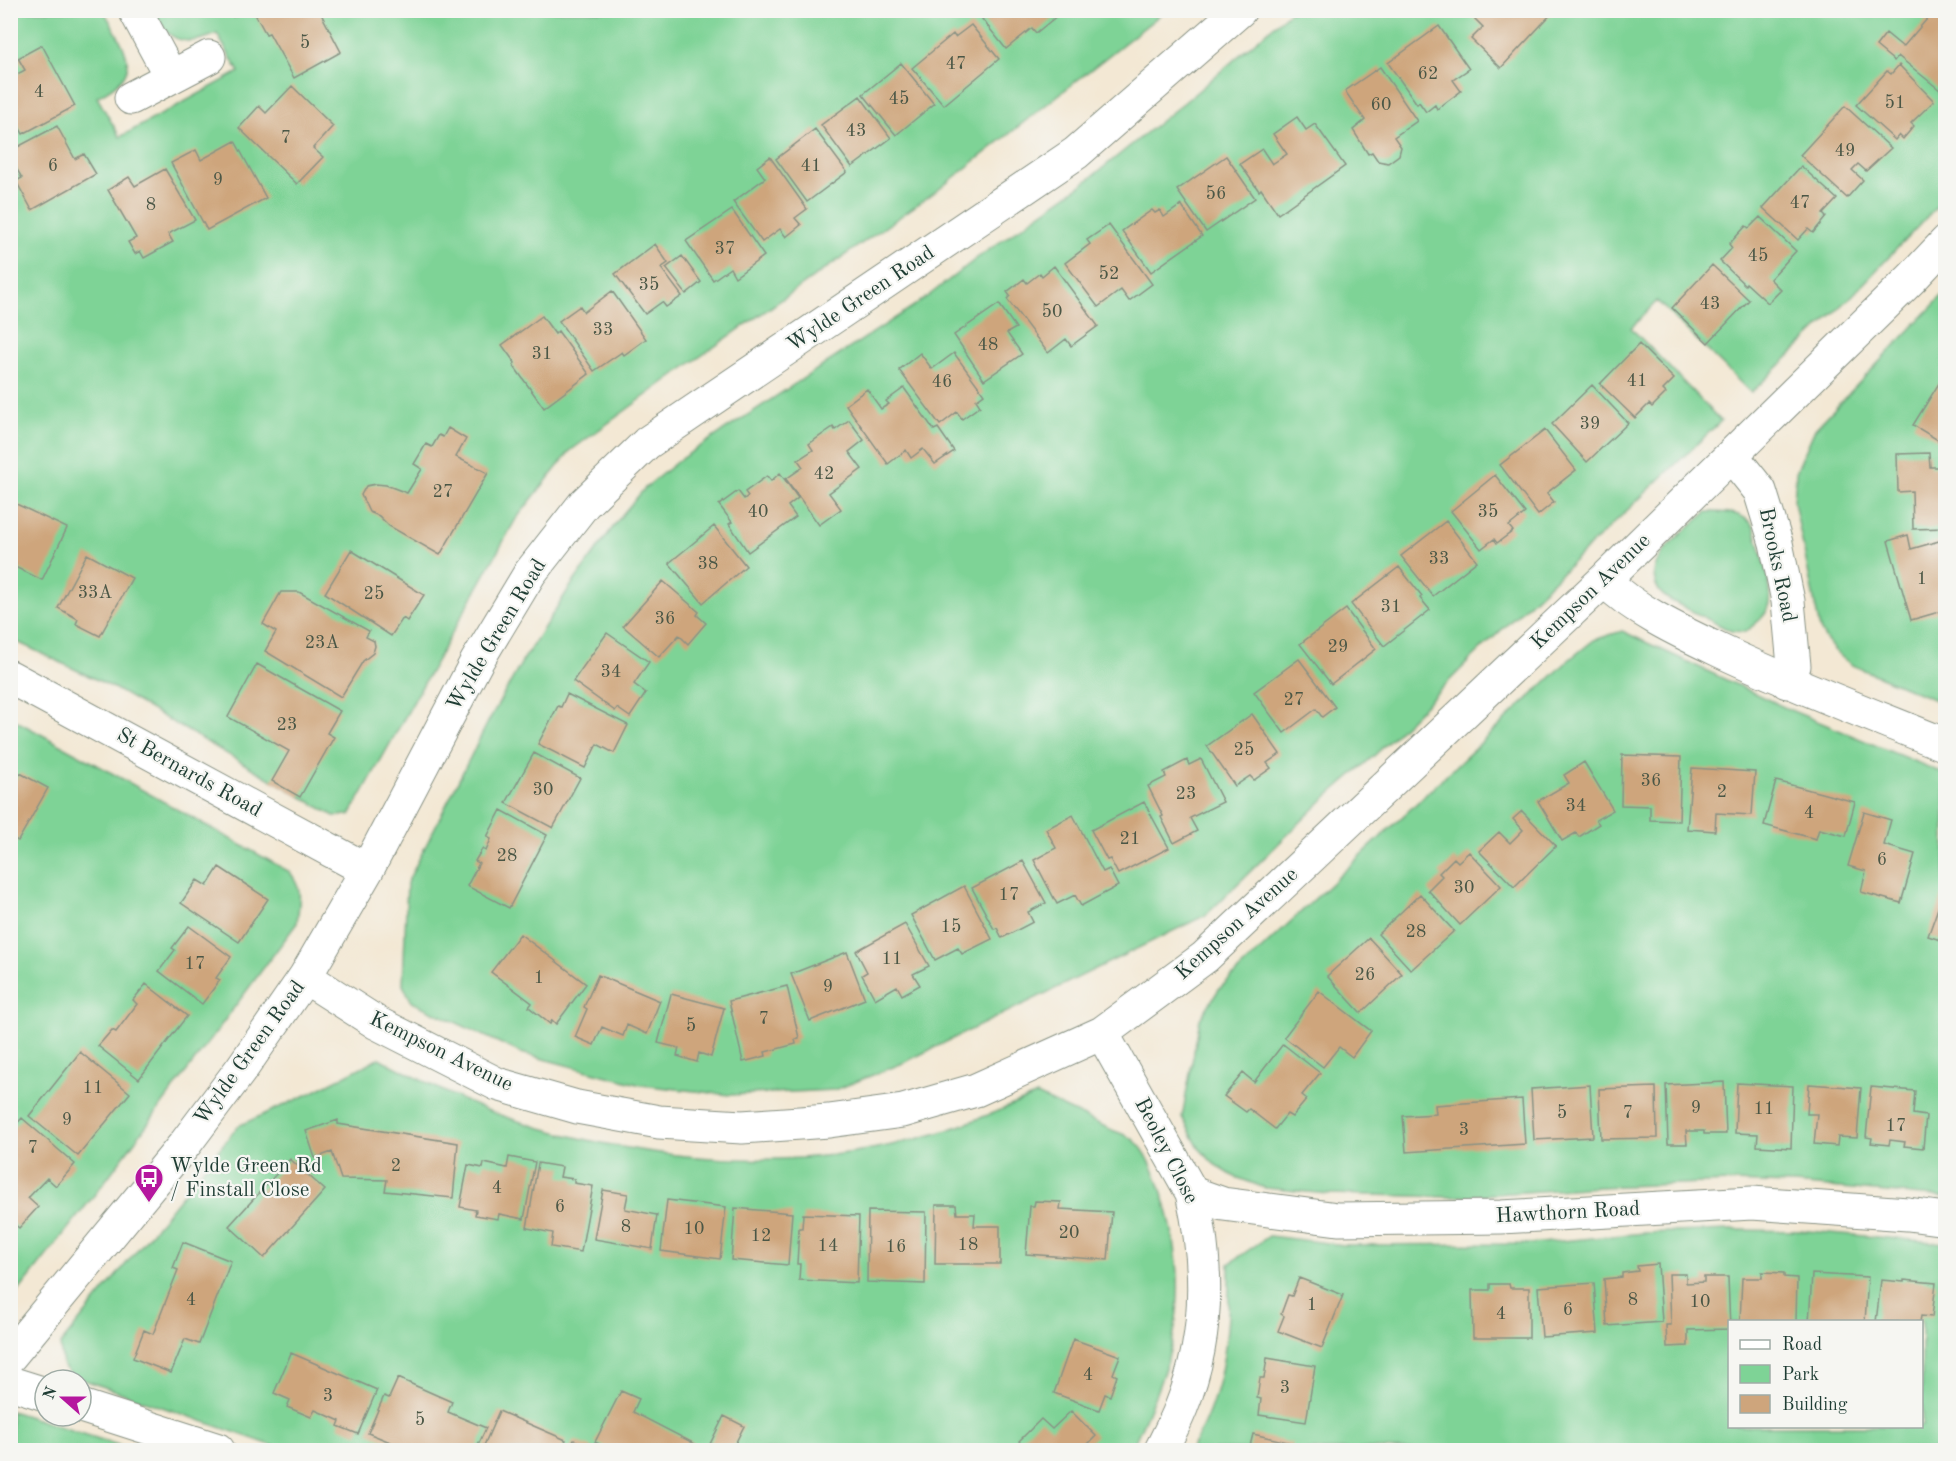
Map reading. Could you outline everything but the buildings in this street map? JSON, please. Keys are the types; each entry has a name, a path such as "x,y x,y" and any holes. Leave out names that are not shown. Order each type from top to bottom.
{"street":[{"path":"135,10 171,77"},
{"name":"Wylde Green Road","path":"10,1356 185,1144 242,1068 305,977 367,870 477,661 530,573 584,504 647,443 1076,153 1240,10"},
{"path":"131,98 209,57"},
{"name":"Kempson Avenue","path":"305,977 377,1023 497,1084 577,1107 659,1122 742,1127 829,1121 903,1111 976,1090 1102,1032 1205,957 1604,580 1946,242"},
{"name":"Brooks Road","path":"1732,456 1760,491 1776,543 1788,601 1794,666 1787,682"},
{"path":"1604,580 1619,596 1691,637 1787,682 1946,745"},
{"name":"St Bernards Road","path":"10,677 367,870"},
{"name":"Beoley Close","path":"1102,1032 1192,1193 1199,1221 1203,1252 1204,1305 1199,1344 1182,1407 1161,1450"},
{"name":"Hawthorn Road","path":"1192,1193 1223,1204 1338,1219 1501,1216 1752,1203 1908,1214 1946,1219"},
{"path":"10,1383 33,1390"},
{"path":"93,1410 218,1450"}],"green space":[{"path":"1927,10 1945,25 1945,198 1851,297 1751,393 1657,301 1631,328 1721,421 1473,657 1376,754 1323,800 1206,915 903,1063 835,1090 730,1095 641,1085 521,1053 412,1002 403,985 407,883 488,722 522,662 568,590 621,516 645,488 679,460 923,300 977,258 1084,183 1192,96 1291,11"},
{"path":"11,11 104,11 121,41 127,65 121,80 97,97 120,137 239,72 217,34 191,41 178,39 165,30 155,11 1165,11 938,190 674,375 570,451 516,519 350,815 334,816 112,687 11,639"},
{"path":"1945,293 1945,704 1852,665 1829,644 1820,629 1794,502 1796,472 1815,429"},
{"path":"1707,512 1739,515 1754,527 1768,576 1770,603 1757,623 1745,632 1731,631 1668,599 1659,590 1654,578 1658,560 1666,548"},
{"path":"1622,631 1788,709 1945,774 1945,1197 1794,1184 1730,1182 1599,1187 1451,1197 1328,1194 1265,1188 1233,1176 1214,1164 1199,1148 1182,1117 1200,1019 1219,989 1570,659 1594,640"},
{"path":"11,718 290,872 300,896 297,923 103,1184 11,1301"},
{"path":"379,1058 462,1100 497,1114 565,1135 669,1154 722,1159 827,1156 880,1148 944,1131 1037,1095 1128,1136 1141,1147 1153,1169 1164,1199 1178,1268 1175,1328 1159,1386 1131,1450 285,1450 93,1383 93,1368 65,1368 60,1345 238,1126 311,1093"},
{"path":"1731,1230 1808,1231 1945,1243 1945,1450 1190,1450 1202,1429 1218,1384 1226,1336 1229,1264 1269,1236 1344,1245 1530,1244 1644,1233"},
{"path":"11,1411 33,1418 33,1428 65,1428 134,1450 11,1450"}],"place":[{"name":"Wylde Green Rd / Finstall Close","path":"149,1204"}]}
